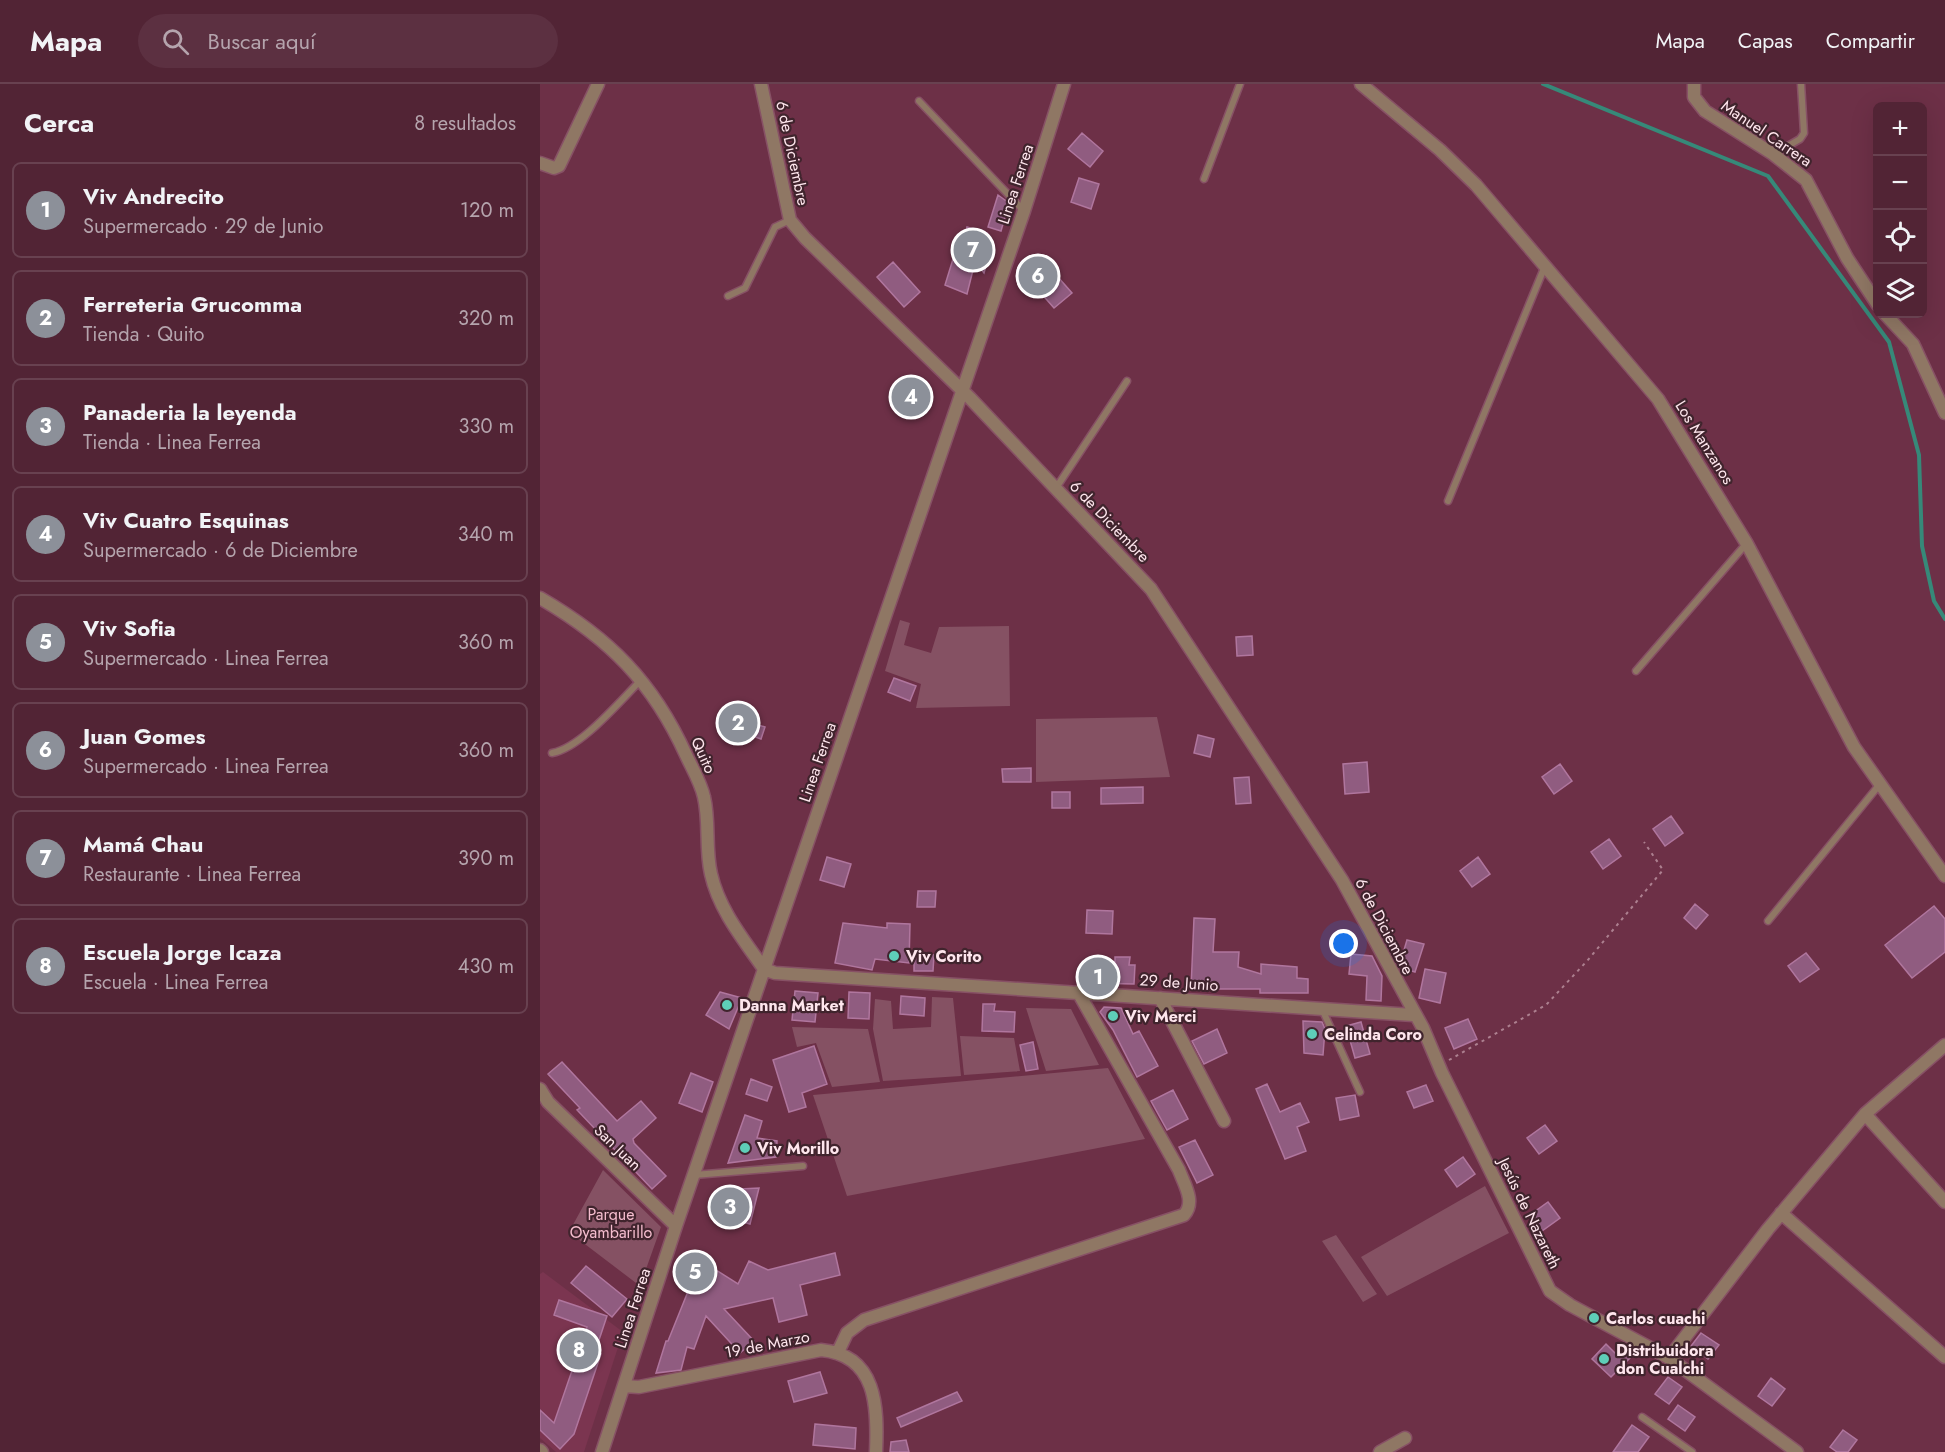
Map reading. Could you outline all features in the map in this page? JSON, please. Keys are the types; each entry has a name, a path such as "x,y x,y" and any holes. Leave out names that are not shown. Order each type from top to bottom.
{"street":[{"path":"540,163 554,168 559,166 598,84"},
{"name":"6 de Diciembre","path":"762,84 790,220 805,238 963,391 1151,589 1342,880 1413,1015"},
{"name":"Linea Ferrea","path":"602,1452 676,1226 1024,211 1064,84"},
{"name":"Los Manzanos","path":"1361,84 1440,150 1476,185 1658,399 1747,544 1854,747 1945,876"},
{"name":"Manuel Carrera","path":"1694,84 1694,97 1705,111 1773,154 1806,180 1847,258 1873,297"},
{"path":"1889,318 1913,344 1945,413"},
{"name":"Quito","path":"540,598 577,621 627,662 642,679 673,727 704,796 711,874 725,913 764,969"},
{"name":"29 de Junio","path":"764,969 776,973 1413,1015"},
{"path":"876,1452 873,1388 864,1371 838,1352 848,1333 864,1320 1185,1215 1189,1210 1190,1201 1179,1170 1078,992"},
{"path":"1161,998 1224,1120"},
{"name":"Jesús de Nazareth","path":"1413,1015 1423,1028 1438,1066 1550,1290 1570,1305 1669,1358 1797,1452"},
{"path":"1669,1358 1781,1213 1865,1114 1945,1045"},
{"name":"San Juan","path":"540,1089 548,1102 676,1226"},
{"path":"1865,1114 1945,1202"},
{"path":"1781,1213 1945,1357"},
{"name":"19 de Marzo","path":"624,1386 639,1387 821,1350 838,1352"},
{"path":"1380,1452 1405,1438"}],"lane":[{"path":"1204,179 1240,84"},
{"path":"1773,154 1803,136 1805,123 1801,84"},
{"path":"918,101 1024,211"},
{"path":"728,296 745,288 775,226 790,220"},
{"path":"1448,501 1545,266"},
{"path":"1056,488 1126,381"},
{"path":"1636,671 1747,544"},
{"path":"552,753 562,751 579,739 642,679"},
{"path":"1768,921 1881,784"},
{"path":"1322,1009 1360,1092"},
{"path":"694,1175 803,1166"},
{"path":"1642,1417 1692,1452"}],"path":[{"path":"1438,1066 1546,1005 1587,961 1663,870 1644,842"}],"shaded area":[{"path":"543,1272 623,1332 584,1452 556,1452 540,1438 540,1274"}],"green space":[{"path":"900,620 910,623 904,645 931,653 939,627 1009,626 1010,706 916,708 921,684 885,671"},
{"path":"1157,717 1170,777 1036,782 1036,719"},
{"path":"932,997 953,998 961,1076 883,1081 873,1029 875,999 891,1001 893,1029 931,1027"},
{"path":"1026,1008 1071,1009 1099,1065 1046,1071"},
{"path":"792,1027 868,1029 880,1082 832,1087 816,1043 797,1047"},
{"path":"960,1036 1014,1038 1020,1071 964,1075"},
{"path":"1108,1068 1145,1139 847,1196 813,1095"},
{"name":"Parque Oyambarillo","path":"603,1170 661,1227 640,1286 569,1232"},
{"path":"1485,1186 1509,1233 1387,1296 1361,1257"},
{"path":"1336,1235 1377,1294 1363,1302 1322,1241"}],"building":[{"path":"1082,133 1103,151 1090,167 1068,149"},
{"path":"1079,178 1099,184 1091,209 1071,202"},
{"path":"998,195 1009,203 1001,231 988,227"},
{"path":"967,227 987,233 981,254 989,256 984,273 975,262 967,294 945,285 953,259 958,261"},
{"path":"1043,260 1072,293 1054,308 1025,275"},
{"path":"893,262 920,292 904,307 877,277"},
{"path":"904,379 923,386 913,416 894,410"},
{"path":"1252,636 1253,655 1237,656 1236,637"},
{"path":"894,678 916,686 910,701 888,692"},
{"path":"727,711 742,715 740,719 765,727 761,739 735,730 733,736 720,732"},
{"path":"1198,735 1214,739 1210,757 1194,753"},
{"path":"1367,762 1369,792 1345,794 1343,764"},
{"path":"1560,764 1572,781 1554,794 1542,777"},
{"path":"1031,768 1031,782 1003,782 1002,769"},
{"path":"1249,777 1251,803 1236,804 1234,778"},
{"path":"1143,787 1143,803 1101,804 1101,788"},
{"path":"1052,792 1070,792 1070,808 1052,808"},
{"path":"1671,816 1683,833 1665,846 1653,829"},
{"path":"1609,839 1621,856 1603,869 1591,852"},
{"path":"827,857 851,864 844,887 820,880"},
{"path":"1478,857 1490,874 1472,887 1460,871"},
{"path":"918,891 936,891 935,907 917,907"},
{"path":"1695,904 1708,915 1696,929 1684,918"},
{"path":"1934,906 1945,919 1945,952 1912,978 1885,945"},
{"path":"1087,910 1113,911 1112,934 1086,933"},
{"path":"1194,918 1215,919 1213,952 1239,952 1238,967 1261,974 1261,964 1297,967 1297,978 1308,979 1308,993 1260,993 1260,989 1191,989"},
{"path":"843,923 887,928 887,923 910,924 909,963 875,959 872,970 835,963"},
{"path":"1407,940 1424,944 1415,972 1399,967"},
{"path":"1806,953 1819,969 1800,982 1788,966"},
{"path":"914,954 934,955 933,971 914,971"},
{"path":"1351,954 1372,956 1382,976 1381,1001 1366,1000 1367,976 1349,974"},
{"path":"1115,957 1130,957 1129,965 1135,965 1134,984 1086,983 1087,961 1115,962"},
{"path":"1425,969 1446,973 1440,1003 1419,998"},
{"path":"795,991 818,993 815,1022 792,1020"},
{"path":"720,992 742,998 729,1029 706,1015"},
{"path":"849,992 870,993 869,1019 848,1018"},
{"path":"901,996 925,998 924,1016 900,1014"},
{"path":"983,1004 995,1004 994,1011 1015,1012 1014,1032 982,1031"},
{"path":"1104,1007 1121,1008 1133,1034 1139,1031 1158,1066 1137,1077 1113,1030 1100,1012"},
{"path":"1468,1019 1477,1039 1454,1049 1445,1028"},
{"path":"1303,1021 1322,1022 1325,1029 1323,1055 1304,1053"},
{"path":"1361,1022 1370,1054 1355,1058 1346,1026"},
{"path":"1217,1029 1227,1053 1204,1064 1192,1041"},
{"path":"1033,1042 1038,1069 1026,1071 1020,1045"},
{"path":"814,1046 827,1084 802,1093 806,1107 789,1112 773,1060"},
{"path":"562,1062 617,1121 641,1101 656,1118 633,1139 634,1143 666,1176 652,1189 577,1110 580,1108 548,1074"},
{"path":"691,1073 713,1082 702,1112 679,1103"},
{"path":"751,1079 772,1087 767,1101 746,1094"},
{"path":"1267,1084 1280,1112 1300,1103 1309,1122 1297,1127 1306,1151 1285,1159 1256,1089"},
{"path":"1426,1085 1433,1101 1414,1108 1407,1092"},
{"path":"1173,1090 1188,1119 1167,1130 1151,1101"},
{"path":"1355,1095 1359,1116 1340,1120 1336,1098"},
{"path":"745,1115 762,1121 757,1138 777,1141 776,1157 728,1163"},
{"path":"1545,1125 1557,1141 1539,1154 1527,1138"},
{"path":"1195,1140 1213,1175 1197,1183 1179,1147"},
{"path":"1463,1157 1475,1174 1457,1187 1445,1170"},
{"path":"759,1188 750,1224 712,1213 719,1190"},
{"path":"1548,1202 1560,1218 1542,1231 1530,1215"},
{"path":"835,1253 840,1275 800,1285 807,1315 779,1322 773,1298 724,1309 754,1341 740,1353 706,1316 694,1349 687,1347 681,1370 656,1373 666,1341 668,1341 693,1279 687,1275 694,1256 738,1284 749,1261 768,1270"},
{"path":"586,1266 627,1299 612,1317 571,1283"},
{"path":"559,1300 607,1316 595,1352 601,1354 574,1434 560,1449 540,1430 540,1410 554,1423 587,1327 554,1315"},
{"path":"1701,1333 1719,1345 1708,1359 1691,1346"},
{"path":"1606,1344 1617,1355 1624,1348 1632,1356 1611,1377 1592,1359"},
{"path":"820,1372 827,1393 794,1402 788,1381"},
{"path":"1668,1377 1682,1387 1669,1404 1655,1394"},
{"path":"1771,1378 1785,1389 1772,1406 1758,1396"},
{"path":"957,1392 962,1401 901,1427 897,1418"},
{"path":"1678,1405 1695,1417 1685,1431 1668,1419"},
{"path":"815,1424 856,1428 855,1449 813,1445"},
{"path":"1632,1425 1649,1437 1638,1452 1613,1452"},
{"path":"1843,1430 1857,1440 1848,1452 1837,1452 1830,1447"},
{"path":"906,1440 909,1452 890,1452 891,1442"}],"waterway":[{"path":"1543,84 1768,176 1889,342 1919,455 1922,546 1934,601 1945,619"}],"place":[{"name":"Mamá Chau","path":"973,250"},
{"name":"Juan Gomes","path":"1038,276"},
{"name":"Viv Cuatro Esquinas","path":"911,397"},
{"name":"Ferreteria Grucomma","path":"738,723"},
{"name":"Viv Corito","path":"894,956"},
{"name":"Viv Andrecito","path":"1098,977"},
{"name":"Danna Market","path":"727,1005"},
{"name":"Viv Merci","path":"1113,1016"},
{"name":"Celinda Coro","path":"1312,1034"},
{"name":"Viv Morillo","path":"745,1148"},
{"name":"Panaderia la leyenda","path":"730,1207"},
{"name":"Viv Sofia","path":"695,1272"},
{"name":"Carlos cuachi","path":"1594,1318"},
{"name":"Escuela Jorge Icaza","path":"579,1350"},
{"name":"Distribuidora don Cualchi","path":"1604,1359"}]}
